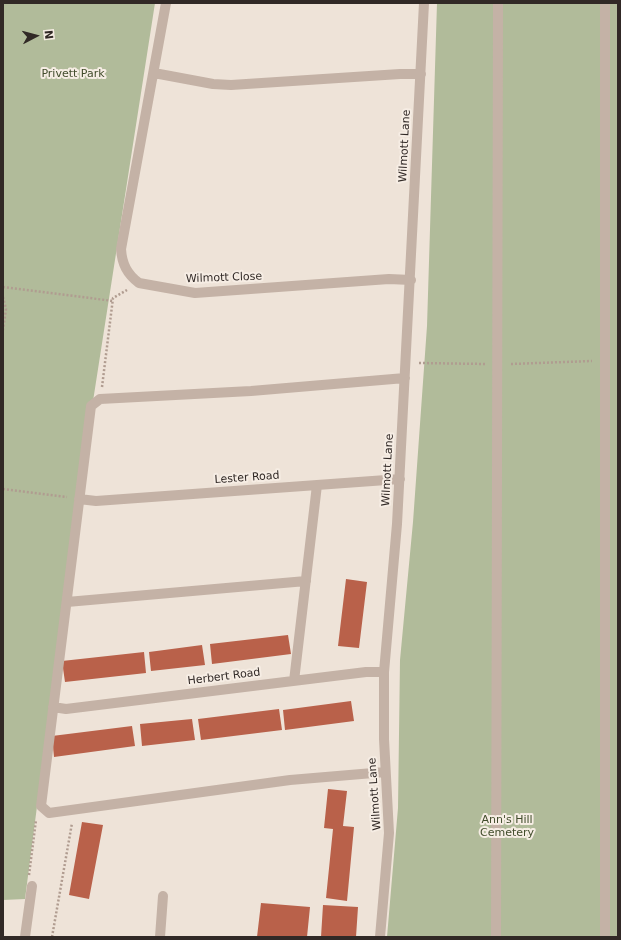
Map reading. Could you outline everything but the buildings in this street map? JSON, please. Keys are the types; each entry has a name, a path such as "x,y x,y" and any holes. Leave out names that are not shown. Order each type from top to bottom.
{"street":[{"path":"139,283 132,278 126,269 122,258 121,249 166,3"},
{"name":"Wilmott Lane","path":"380,937 389,833 383,722 384,672 400,479 424,3"},
{"path":"496,937 498,3"},
{"path":"605,3 605,937"},
{"path":"154,73 213,84 231,85 420,74"},
{"name":"Wilmott Close","path":"139,283 195,293 389,279 410,280"},
{"path":"385,772 290,780 49,813 41,806 91,406 100,399 251,391 405,378"},
{"name":"Lester Road","path":"79,499 96,501 400,479"},
{"path":"294,681 317,485"},
{"path":"67,602 306,581"},
{"name":"Herbert Road","path":"53,707 66,709 366,672 384,672"},
{"path":"25,937 32,886"},
{"path":"160,937 163,896"}],"path":[{"path":"100,399 113,298 139,283"},
{"path":"3,287 113,301"},
{"path":"3,296 6,309 3,330"},
{"path":"3,489 79,499"},
{"path":"32,886 28,882 37,818 41,806"},
{"path":"52,937 74,810"}],"green space":[{"name":"Privett Park","path":"3,3 155,3 72,536 25,899 3,900"},
{"name":"Ann's Hill Cemetery","path":"437,3 618,3 618,937 387,937 398,808 400,660 413,522 427,326"}]}
